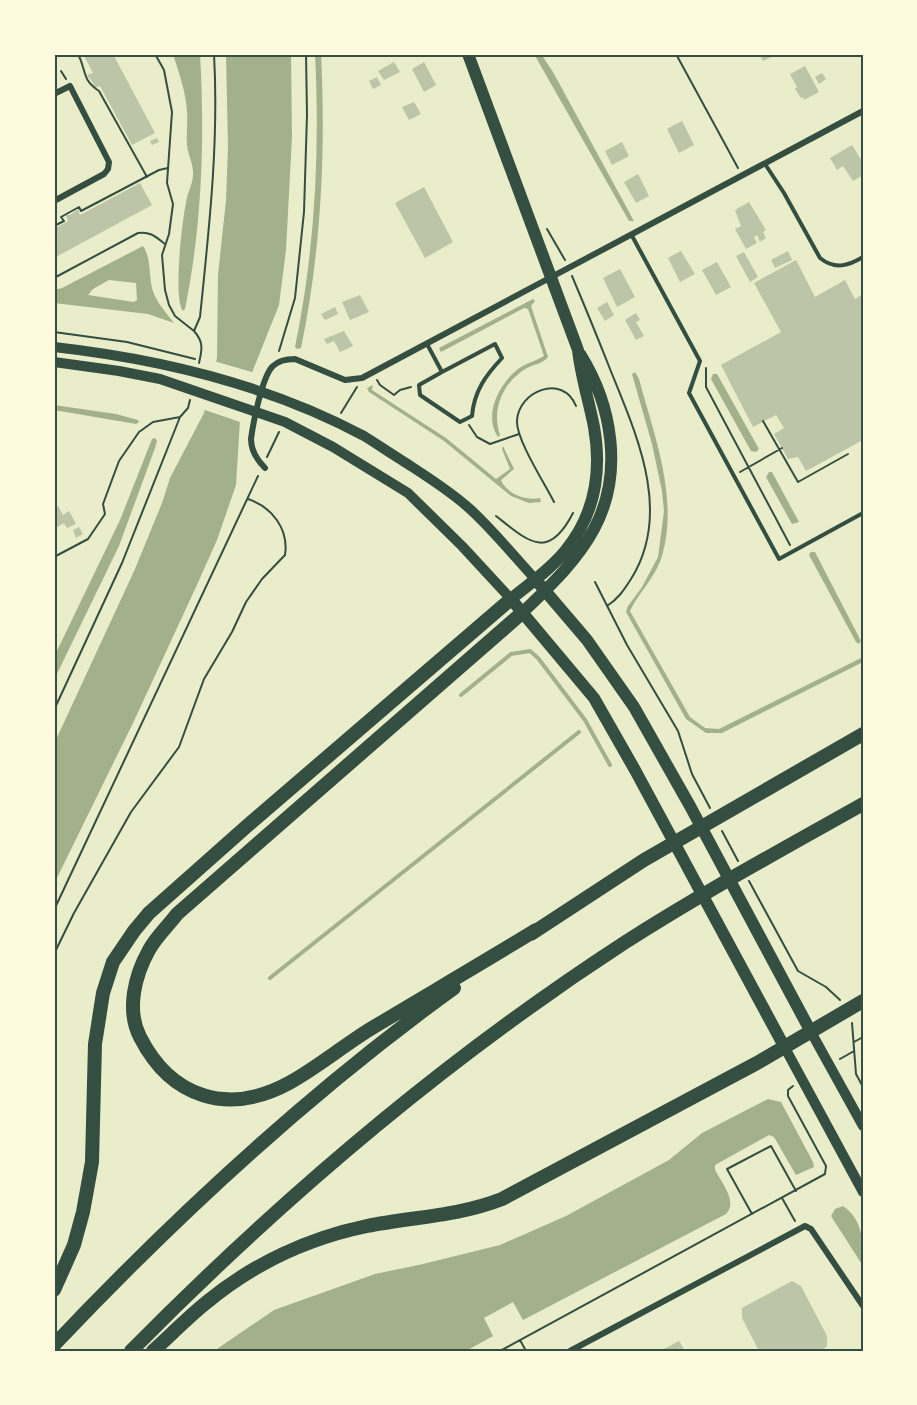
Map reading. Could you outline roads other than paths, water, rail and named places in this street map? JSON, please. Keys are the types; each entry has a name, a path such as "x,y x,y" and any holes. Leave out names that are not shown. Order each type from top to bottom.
{"highway":[{"path":"54,1290 74,1245 83,1212 92,1162 95,1044 98,1019 102,993 118,954 149,913 166,897 511,599"},
{"path":"523,612 177,914 149,949 138,974 132,1003 138,1032 150,1056 180,1085 195,1093 222,1099 248,1098 289,1083 370,1029 536,930 644,860 863,734"},
{"path":"131,1351 230,1253 288,1200 382,1120 509,1023 608,954 672,914 765,858 863,804"},
{"path":"54,1345 151,1246 298,1112 452,990 536,930"},
{"path":"153,1351 207,1302 239,1278 275,1257 348,1231 471,1209 502,1199 785,1048 863,1001"}],"main road":[{"path":"468,54 578,350 592,373 607,418 611,452 606,501 595,528 578,554 523,612"},
{"path":"54,347 104,353 182,368 276,398 365,437 434,481 470,509 535,579 587,640 634,707 863,1126"},
{"path":"511,599 566,550 587,513 597,485 597,447 578,350"},
{"path":"54,362 119,370 178,385 271,417 333,447 408,492 462,546 523,612 580,679 606,718 863,1192"}],"street":[{"path":"54,94 70,86 109,162 104,174 54,201"},
{"path":"264,467 256,457 250,440 267,374 276,363 286,359 295,359 345,380 363,378 863,111"},
{"path":"570,1351 806,1226 811,1229 863,1306"}],"lane":[{"path":"765,164 820,258 828,264 839,265 851,264 863,257"},
{"path":"631,234 700,361 689,393 779,559 863,513"},
{"path":"427,344 442,372"},
{"path":"495,344 502,358 487,374 477,392 472,416 460,423 420,395 419,385 442,372 495,344"}],"waterway":[{"path":"461,695 511,654 530,651 538,658 585,720 610,765"},
{"path":"270,978 579,732"}]}
